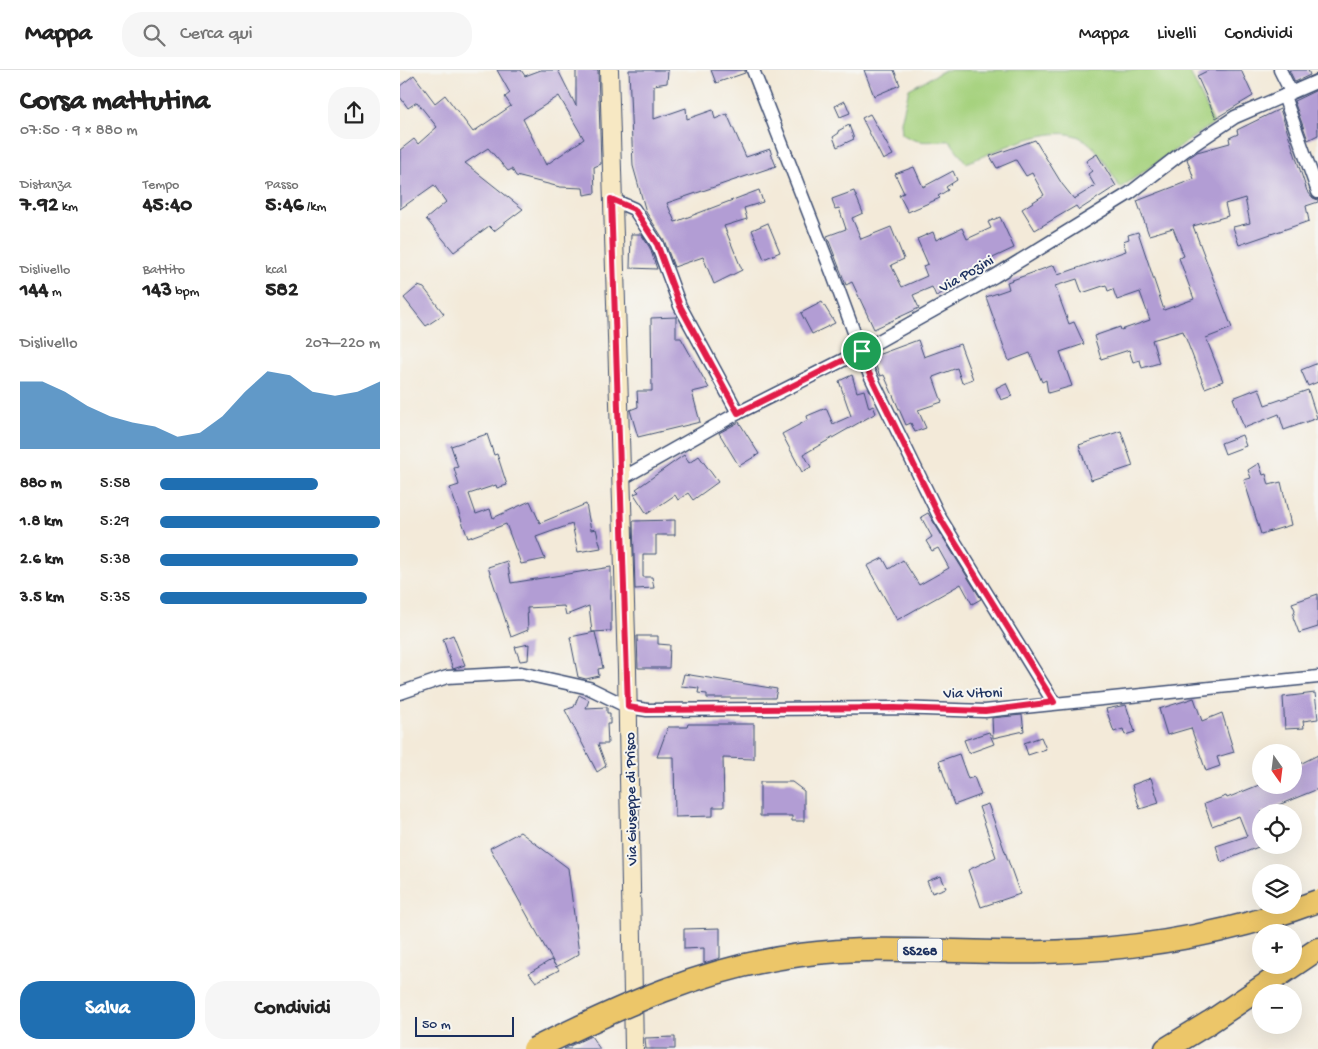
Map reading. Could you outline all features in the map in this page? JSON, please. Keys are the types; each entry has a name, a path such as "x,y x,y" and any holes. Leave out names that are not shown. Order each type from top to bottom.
{"highway":[{"name":"SS268","path":"534,1049 656,992 744,965 800,955 861,951 1044,952 1104,950 1165,942 1224,930 1283,915 1318,902"},
{"path":"1302,960 1318,949"},
{"path":"1166,1049 1281,974"}],"main road":[{"name":"Via Giuseppe di Prisco","path":"609,70 611,199 628,707 634,1049"}],"street":[{"path":"753,70 869,373 940,518 1054,702"},
{"path":"1280,70 1318,192"},
{"name":"Via Pozini","path":"621,479 738,413 862,351 995,276 1130,193 1184,150 1235,117 1318,81"},
{"path":"611,199 634,209 657,244 680,306 738,413"},
{"name":"Via Vitoni","path":"400,693 447,677 521,674 588,688 628,707 647,710 895,708 985,711 1054,702 1318,677"}],"green space":[{"path":"945,70 1189,70 1214,123 1120,188 1095,148 1083,139 1071,134 1056,134 1024,140 966,163 950,141 926,142 909,138 902,134 901,122 909,89"}],"building":[{"path":"497,70 521,70 525,76 541,70 558,70 576,106 576,70 598,70 601,164 594,167 595,193 584,195 583,188 560,187 516,176 512,169 508,171 488,148 465,163 523,209 494,231 489,226 454,252 426,219 446,202 434,185 400,209 400,150 414,139 418,144 437,127 417,102 408,108 400,97 400,86 414,75 435,103 445,95 473,132 511,106 505,97 510,93","holes":["559,96 584,139 546,165 523,119"]},
{"path":"629,70 668,70 667,83 654,85 654,119 686,108 687,119 713,110 715,119 727,114 746,157 770,149 776,166 667,203 675,222 759,190 763,202 744,208 747,219 724,226 742,270 714,284 703,257 674,267 664,240 646,212 633,166"},
{"path":"711,70 745,70 745,73 716,83"},
{"path":"864,70 894,70 900,85 874,96"},
{"path":"1209,70 1241,70 1253,96 1216,118 1197,76"},
{"path":"1289,70 1308,70 1310,75 1295,82"},
{"path":"1317,90 1318,135 1308,140 1294,101"},
{"path":"845,101 850,113 840,117 835,106"},
{"path":"1280,109 1307,191 1313,198 1318,200 1318,202 1306,206 1309,221 1239,245 1233,227 1250,223 1245,198 1225,204 1228,216 1193,226 1232,328 1206,338 1223,381 1205,388 1183,331 1152,340 1159,363 1142,368 1140,360 1133,362 1129,350 1101,359 1094,336 1120,327 1121,330 1150,320 1140,292 1117,300 1113,289 1108,291 1106,285 1082,293 1077,279 1055,286 1069,324 1074,322 1084,344 1060,352 1072,386 1048,393 1046,380 1042,382 1030,353 1009,361 986,297 1009,289 1007,282 1054,265 1058,275 1126,251 1123,241 1129,239 1128,235 1138,232 1164,310 1194,299 1179,258 1184,256 1173,228 1149,235 1137,201 1194,179 1187,159 1197,152 1230,143 1229,138 1238,134 1237,130"},
{"path":"870,114 893,155 883,160 862,118"},
{"path":"849,125 854,139 837,147 833,137 839,133 838,131"},
{"path":"1035,140 1062,184 1074,199 1095,186 1088,174 1092,171 1086,161 1097,154 1116,186 1079,210 1076,206 1035,230 1022,209 1044,195 1032,173 1026,176 1016,160 997,168 990,156"},
{"path":"914,167 923,187 953,171 957,180 946,187 948,190 938,196 940,198 908,212 899,195 904,193 895,174"},
{"path":"854,191 863,213 852,218 861,239 891,227 904,259 891,265 902,287 927,276 923,266 928,264 917,239 933,232 936,240 962,228 967,239 991,228 988,222 1000,217 1014,248 980,264 982,268 954,280 957,286 936,296 932,287 913,295 919,308 874,329 852,282 846,285 827,236 846,229 839,208 835,209 832,199"},
{"path":"768,223 780,252 764,259 752,230"},
{"path":"631,234 641,234 650,248 657,269 630,268"},
{"path":"418,286 424,288 444,314 426,326 404,298"},
{"path":"822,302 835,323 812,334 801,313"},
{"path":"676,317 676,338 681,338 709,388 692,392 700,422 638,437 630,410 638,407 637,391 652,391 651,318"},
{"path":"918,340 924,357 960,344 973,379 962,383 957,368 933,377 942,402 918,410 926,428 915,432 911,423 906,425 884,375 880,376 872,357"},
{"path":"1318,363 1318,382 1308,386 1301,370"},
{"path":"852,375 857,392 864,390 869,408 873,406 876,413 804,454 811,467 802,472 782,434 808,420 807,416 826,408 833,424 851,416 839,381"},
{"path":"1006,383 1012,396 1001,400 996,388"},
{"path":"1259,388 1265,405 1308,390 1317,418 1284,430 1279,414 1244,428 1233,398"},
{"path":"739,422 759,454 739,466 719,433"},
{"path":"1121,431 1133,466 1091,480 1079,445"},
{"path":"487,434 494,455 497,454 507,485 497,488 496,485 469,494 476,514 490,509 493,518 530,501 540,523 586,504 591,530 596,529 601,548 578,552 572,524 536,537 545,559 521,564 506,524 468,538 450,488 459,485 454,468 458,467 451,446"},
{"path":"1242,435 1246,446 1225,454 1221,443"},
{"path":"684,455 689,463 699,456 718,482 693,500 688,493 678,500 675,495 647,514 634,494 639,492 636,489"},
{"path":"1259,463 1263,475 1266,474 1269,485 1281,482 1291,525 1261,534 1244,480 1251,478 1248,470"},
{"path":"928,513 981,599 972,604 961,584 897,620 867,566 883,558 889,569 903,560 919,585 949,568 938,548 932,551 926,541 932,537 921,517"},
{"path":"675,520 675,535 656,535 656,554 643,554 643,577 652,577 654,588 635,589 633,521"},
{"path":"507,561 511,583 611,567 611,631 592,632 589,606 566,615 564,606 527,608 528,630 511,637 488,567"},
{"path":"1318,594 1318,627 1299,633 1293,617 1295,610 1292,603"},
{"path":"595,632 603,668 598,669 599,676 586,679 578,677 570,637"},
{"path":"453,635 465,665 453,669 443,639"},
{"path":"637,636 658,636 658,644 670,645 669,668 638,668"},
{"path":"529,644 528,660 520,661 515,647"},
{"path":"684,674 777,689 775,698 707,698 707,694 698,693 699,688 681,686"},
{"path":"1315,693 1318,719 1303,721 1304,728 1285,729 1283,697"},
{"path":"579,695 589,700 586,708 607,707 607,713 610,713 610,724 607,724 608,744 598,744 606,766 597,772 565,710 574,707"},
{"path":"1194,698 1202,721 1222,713 1234,752 1217,757 1220,766 1206,771 1191,728 1167,735 1159,709"},
{"path":"1126,705 1135,732 1125,735 1123,729 1114,732 1106,709"},
{"path":"1022,715 1024,731 993,738 992,718"},
{"path":"688,724 754,724 754,759 723,758 724,807 713,807 713,816 675,817 674,757 657,757 668,727 687,727"},
{"path":"989,732 994,744 969,753 964,740"},
{"path":"1041,737 1046,749 1028,755 1024,743"},
{"path":"959,754 968,779 974,777 981,795 954,805 939,761"},
{"path":"1318,755 1318,789 1281,804 1252,804 1252,849 1221,862 1216,846 1247,836 1239,816 1212,826 1204,804 1226,796 1227,798 1252,788 1252,794 1302,794 1302,763"},
{"path":"1151,778 1159,803 1140,809 1132,785"},
{"path":"760,782 792,782 804,791 804,821 792,821 792,816 760,816"},
{"path":"988,804 1020,894 981,907 968,870 996,857 979,807"},
{"path":"520,832 568,868 579,954 556,967 490,848"},
{"path":"941,876 946,888 932,893 927,881"},
{"path":"720,928 720,958 704,963 704,948 684,949 684,929"},
{"path":"551,960 559,970 536,982 529,973"},
{"path":"591,1036 600,1049 564,1049 572,1045"},
{"path":"675,1037 675,1049 646,1049 645,1038"}],"route":[{"path":"611,199 634,209 657,244 680,306 738,413 862,351 869,373 940,518 1054,702 985,711 895,708 647,710 628,707 611,199"}]}
